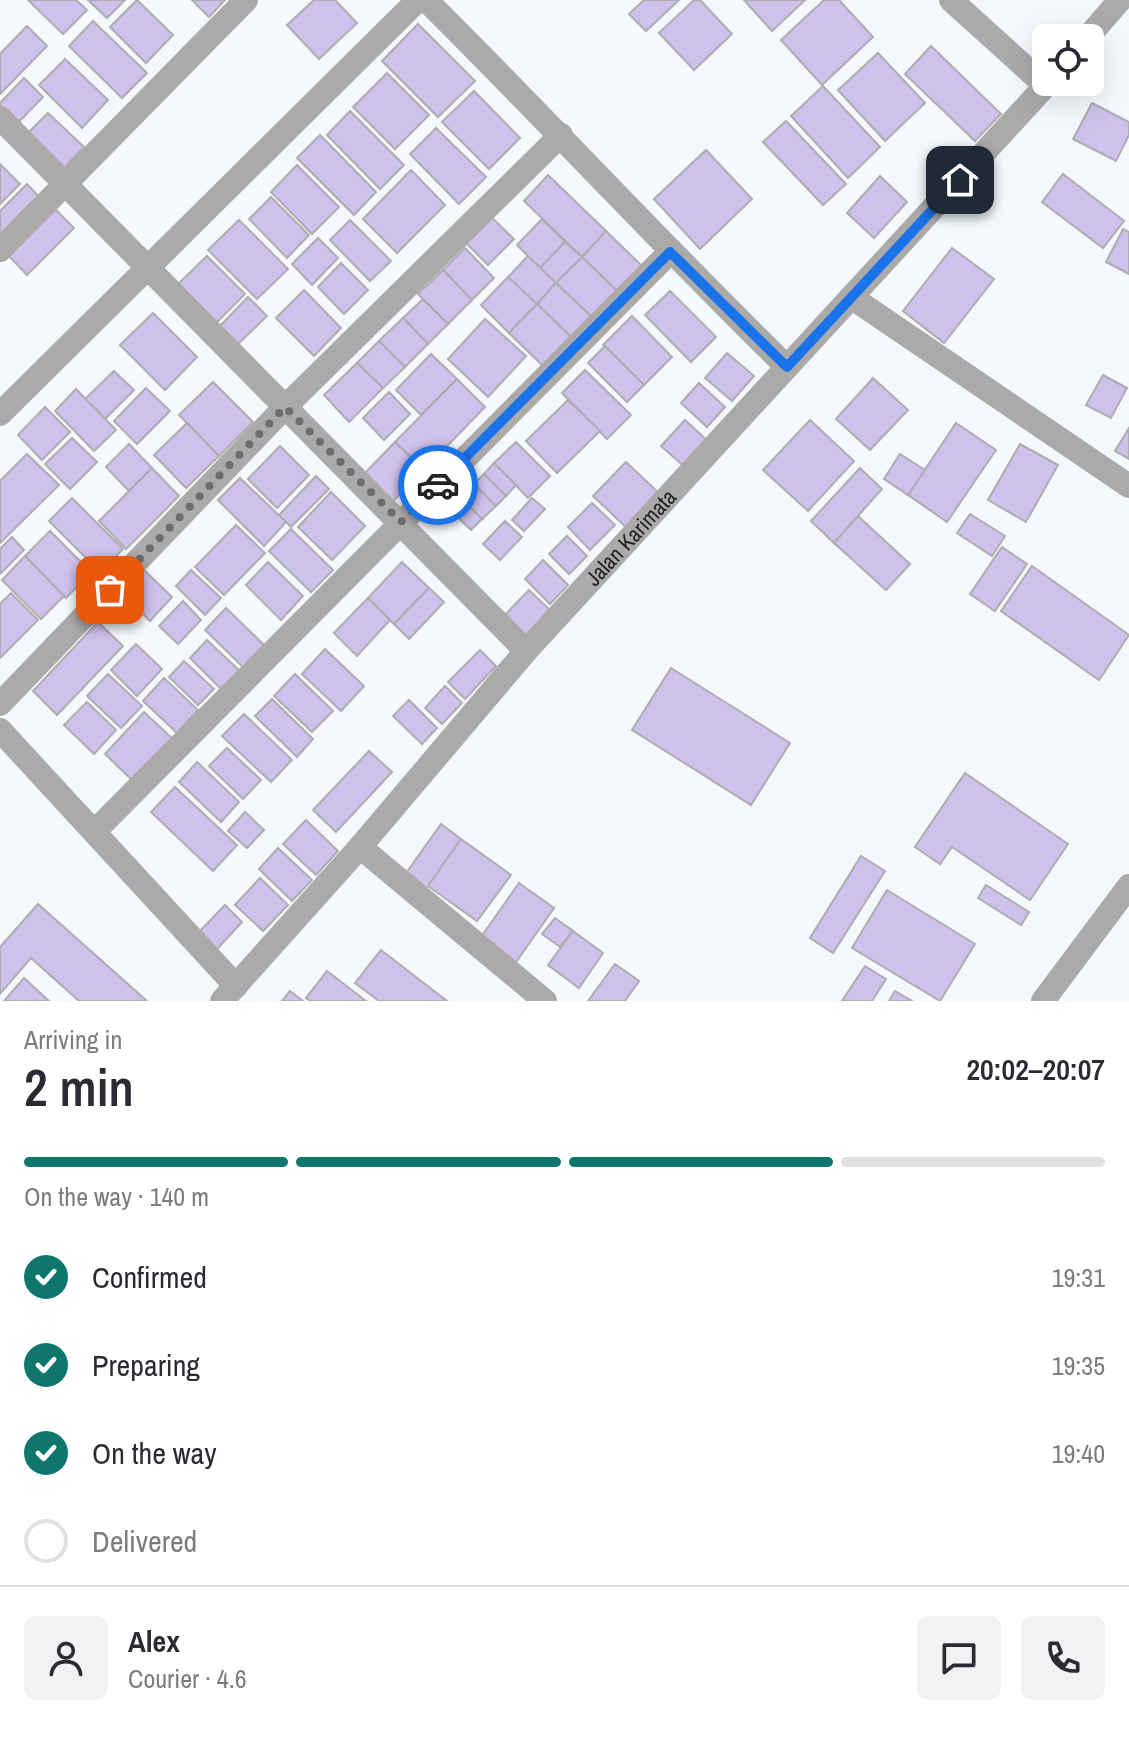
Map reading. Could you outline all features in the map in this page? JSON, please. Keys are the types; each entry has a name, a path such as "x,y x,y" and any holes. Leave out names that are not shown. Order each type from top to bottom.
{"street":[{"path":"0,250 246,0"},
{"path":"0,414 147,265 418,0"},
{"path":"426,0 561,135 670,252 787,367"},
{"path":"951,0 1032,70"},
{"path":"1099,24 1120,0"},
{"name":"Jalan Karimata","path":"229,993 360,847 526,651 1037,96"},
{"path":"0,118 526,651"},
{"path":"0,704 285,407 561,135"},
{"path":"95,831 670,252"},
{"path":"851,297 1129,486"},
{"path":"0,730 95,831 229,993"},
{"path":"360,847 545,1001"},
{"path":"1043,1001 1129,886"}],"building":[{"path":"28,0 76,0 87,10 63,34"},
{"path":"88,0 125,0 107,18"},
{"path":"137,0 173,35 146,63 110,27"},
{"path":"192,0 225,0 209,17"},
{"path":"314,0 335,0 357,23 319,59 287,25"},
{"path":"644,0 679,0 646,31 629,14"},
{"path":"694,0 700,0 732,34 694,70 659,33"},
{"path":"744,0 805,0 772,31"},
{"path":"824,0 839,0 873,37 822,85 781,40"},
{"path":"93,21 147,73 122,98 69,46"},
{"path":"418,24 475,81 438,117 382,61"},
{"path":"27,26 47,46 0,94 0,54"},
{"path":"931,46 1001,114 975,141 905,74"},
{"path":"878,53 925,103 885,141 838,90"},
{"path":"65,59 108,100 82,128 39,85"},
{"path":"387,73 429,115 395,149 353,107"},
{"path":"24,78 43,97 14,127 0,113 0,103"},
{"path":"823,86 880,147 848,178 791,116"},
{"path":"474,91 520,138 489,169 442,122"},
{"path":"1092,103 1129,122 1129,135 1116,161 1073,139"},
{"path":"350,111 404,165 380,189 327,135"},
{"path":"48,113 84,147 60,172 24,137"},
{"path":"786,121 846,184 823,205 763,142"},
{"path":"436,128 486,177 459,204 410,154"},
{"path":"320,135 376,192 354,215 297,158"},
{"path":"706,150 752,199 700,249 654,199"},
{"path":"0,164 20,184 0,204"},
{"path":"297,165 339,207 312,234 271,192"},
{"path":"411,170 445,205 397,253 363,219"},
{"path":"1063,174 1124,221 1103,248 1042,202"},
{"path":"548,175 606,231 582,257 524,201"},
{"path":"880,176 907,202 874,238 847,213"},
{"path":"27,184 42,200 0,236 0,211"},
{"path":"271,197 309,235 287,258 249,219"},
{"path":"52,206 74,228 27,275 5,252"},
{"path":"489,215 514,239 488,265 464,241"},
{"path":"542,219 565,242 540,268 517,245"},
{"path":"239,220 288,269 257,299 208,250"},
{"path":"350,220 391,261 370,281 330,240"},
{"path":"1123,229 1129,232 1129,274 1106,262"},
{"path":"606,231 642,266 617,291 582,257"},
{"path":"318,238 338,258 312,285 292,264"},
{"path":"565,242 582,257 556,283 540,268"},
{"path":"465,248 494,278 472,300 443,270"},
{"path":"952,248 994,279 944,343 903,311"},
{"path":"207,256 245,294 212,327 174,288"},
{"path":"528,256 556,283 537,304 508,277"},
{"path":"582,257 617,291 592,317 556,283"},
{"path":"341,263 368,290 344,314 318,287"},
{"path":"443,270 472,300 448,324 418,294"},
{"path":"508,277 537,304 509,333 481,305"},
{"path":"556,283 592,317 572,338 537,304"},
{"path":"304,290 341,328 314,356 276,318"},
{"path":"670,291 716,337 691,362 645,315"},
{"path":"248,297 267,316 234,348 216,330"},
{"path":"423,299 448,324 428,344 403,318"},
{"path":"537,304 572,338 544,367 509,333"},
{"path":"153,313 197,357 165,390 120,345"},
{"path":"632,316 672,357 644,385 603,345"},
{"path":"403,318 428,344 405,367 379,341"},
{"path":"485,319 526,356 488,397 448,359"},
{"path":"379,341 405,367 383,388 357,363"},
{"path":"605,346 644,385 627,402 588,363"},
{"path":"727,353 754,376 732,401 705,378"},
{"path":"431,354 457,379 421,415 396,390"},
{"path":"357,363 383,388 349,422 324,395"},
{"path":"585,370 631,415 607,439 562,393"},
{"path":"114,371 134,390 105,419 85,399"},
{"path":"1103,375 1127,388 1111,418 1086,405"},
{"path":"873,378 908,410 870,450 836,419"},
{"path":"457,379 485,407 424,470 395,442"},
{"path":"213,382 253,422 219,456 179,415"},
{"path":"699,383 725,407 707,427 681,403"},
{"path":"146,388 170,411 137,444 114,421"},
{"path":"76,389 116,430 94,451 55,411"},
{"path":"389,392 410,414 384,440 363,418"},
{"path":"568,400 600,431 557,473 526,441"},
{"path":"45,407 70,432 42,460 18,435"},
{"path":"685,420 710,443 687,469 661,446"},
{"path":"810,420 854,461 808,511 763,470"},
{"path":"187,423 219,456 186,488 154,455"},
{"path":"956,423 996,450 947,522 908,495"},
{"path":"1129,428 1129,459 1115,451"},
{"path":"72,438 97,462 70,489 45,464"},
{"path":"395,442 424,470 390,504 362,476"},
{"path":"516,442 550,476 528,498 494,463"},
{"path":"129,444 152,468 129,491 106,467"},
{"path":"1020,444 1058,465 1026,522 988,500"},
{"path":"280,446 309,475 277,508 248,479"},
{"path":"27,454 59,485 0,543 0,481"},
{"path":"900,454 925,470 908,495 884,479"},
{"path":"626,462 663,497 630,531 593,496"},
{"path":"494,463 516,485 506,496 484,474"},
{"path":"152,468 179,496 126,549 99,521"},
{"path":"860,468 882,489 834,543 811,521"},
{"path":"484,474 506,496 496,506 474,484"},
{"path":"316,476 329,489 291,527 279,515"},
{"path":"240,478 286,522 264,546 218,500"},
{"path":"474,484 496,506 482,519 460,497"},
{"path":"331,492 365,526 332,560 298,527"},
{"path":"460,497 482,519 471,530 449,509"},
{"path":"72,498 123,549 100,572 49,521"},
{"path":"532,498 545,509 524,531 512,520"},
{"path":"592,503 615,525 590,550 568,527"},
{"path":"970,514 1005,536 992,556 957,533"},
{"path":"858,516 910,564 886,590 834,543"},
{"path":"505,521 522,537 500,560 483,544"},
{"path":"236,525 265,553 224,595 195,567"},
{"path":"291,529 333,570 311,592 269,551"},
{"path":"50,531 91,572 66,598 25,556"},
{"path":"567,536 587,556 569,574 549,554"},
{"path":"12,537 24,550 0,574 0,549"},
{"path":"1002,547 1027,564 995,611 970,594"},
{"path":"25,556 64,596 41,619 2,580"},
{"path":"543,560 568,585 550,604 525,579"},
{"path":"268,562 303,596 281,620 246,585"},
{"path":"402,562 429,588 394,624 368,598"},
{"path":"1032,566 1129,635 1099,680 1001,611"},
{"path":"144,570 172,597 150,621 122,594"},
{"path":"191,570 221,598 205,615 176,586"},
{"path":"429,588 444,602 409,639 394,624"},
{"path":"529,590 552,612 524,640 502,618"},
{"path":"11,593 38,620 0,658 0,604"},
{"path":"368,598 390,620 357,656 334,633"},
{"path":"183,601 201,620 178,644 159,626"},
{"path":"226,608 264,645 243,667 205,630"},
{"path":"98,622 123,646 57,715 33,691"},
{"path":"207,640 242,673 224,692 190,658"},
{"path":"136,644 162,669 137,696 111,670"},
{"path":"325,649 364,686 341,711 302,674"},
{"path":"480,650 496,666 465,699 448,682"},
{"path":"184,661 214,689 198,705 169,677"},
{"path":"671,668 790,743 751,805 632,730"},
{"path":"108,674 142,706 121,728 87,696"},
{"path":"295,674 333,711 312,732 274,696"},
{"path":"164,678 198,710 177,733 143,701"},
{"path":"445,686 462,703 442,724 425,708"},
{"path":"272,699 313,739 297,757 255,716"},
{"path":"409,700 437,728 422,744 393,716"},
{"path":"87,702 116,730 94,754 64,725"},
{"path":"144,712 174,740 134,782 105,754"},
{"path":"244,714 292,760 271,782 222,736"},
{"path":"227,748 261,780 243,799 209,766"},
{"path":"369,751 392,772 336,832 313,810"},
{"path":"197,762 239,802 221,822 179,782"},
{"path":"965,773 1068,844 1030,900 952,847 940,864 915,847"},
{"path":"175,787 237,845 213,871 151,812"},
{"path":"245,812 264,830 247,848 228,831"},
{"path":"306,820 338,851 316,875 283,844"},
{"path":"441,824 461,839 425,891 404,876"},
{"path":"461,839 511,875 477,921 428,886"},
{"path":"278,848 312,880 292,901 259,869"},
{"path":"861,856 885,871 833,953 810,938"},
{"path":"260,878 288,905 263,931 235,905"},
{"path":"519,883 554,908 514,965 479,940"},
{"path":"986,885 1029,912 1021,925 978,898"},
{"path":"887,890 975,944 940,1001 852,948"},
{"path":"38,904 147,1001 79,1001 31,958 0,994 0,947"},
{"path":"225,905 242,922 217,949 199,932"},
{"path":"555,918 573,931 560,947 542,934"},
{"path":"573,931 603,953 579,988 548,965"},
{"path":"381,950 447,1001 379,1001 355,983"},
{"path":"615,964 639,981 625,1001 588,1001"},
{"path":"865,966 886,979 872,1001 842,1001"},
{"path":"327,971 366,1001 310,1001 306,998"},
{"path":"24,978 49,1001 4,1001"},
{"path":"290,991 303,1001 282,1001"},
{"path":"895,991 912,1001 889,1001"}],"way so far":[{"path":"110,590 285,407 401,522 438,485"}],"route":[{"path":"438,485 670,252 787,367 960,180"}]}
